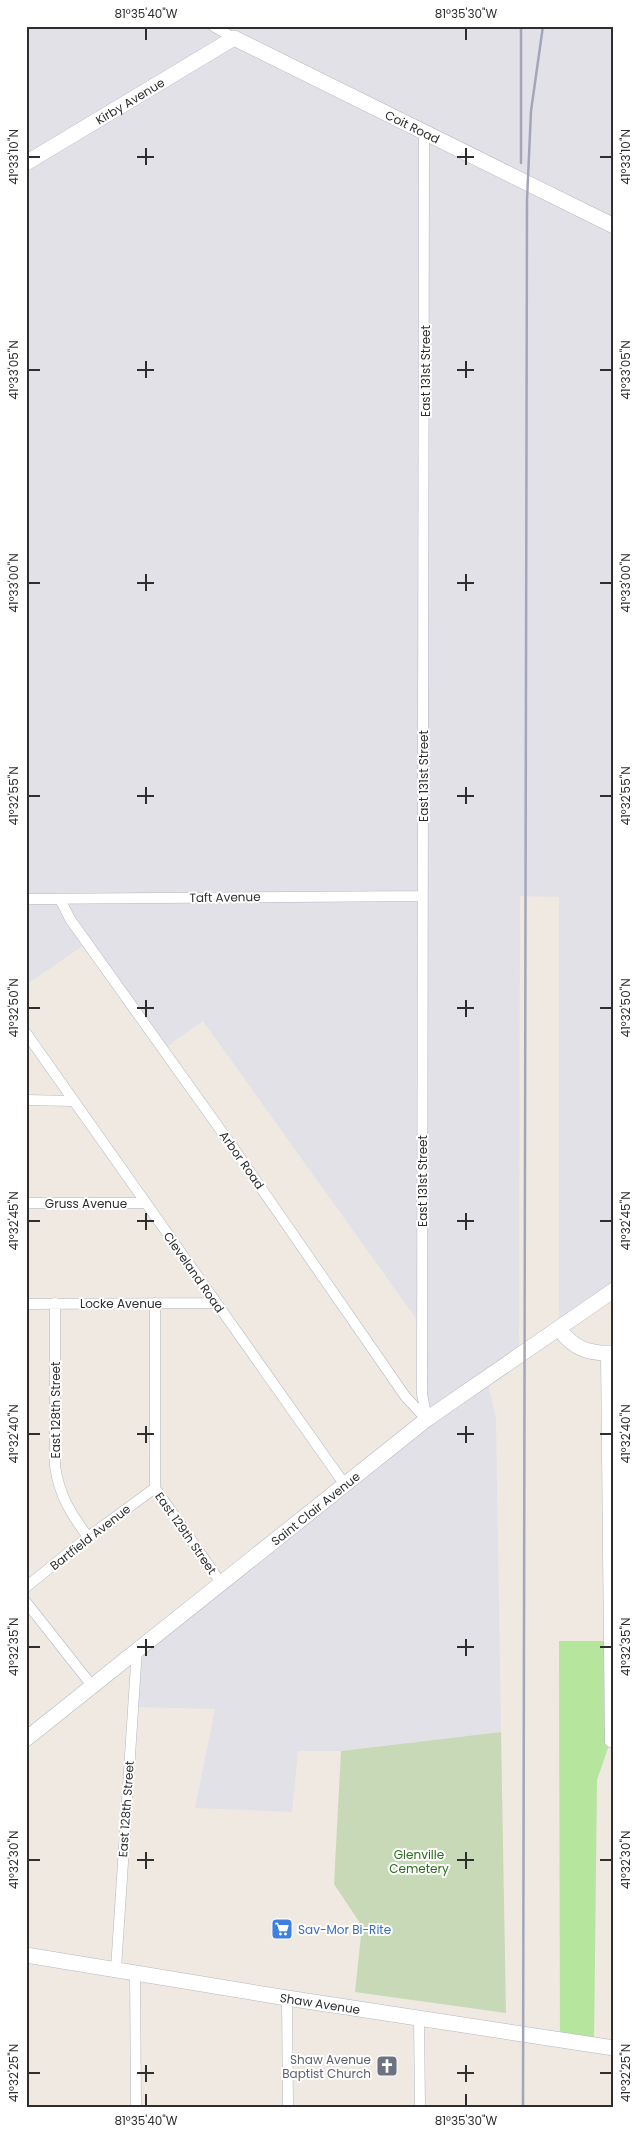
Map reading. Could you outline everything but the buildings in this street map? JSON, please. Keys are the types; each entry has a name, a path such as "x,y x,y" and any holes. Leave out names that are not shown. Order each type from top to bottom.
{"street":[{"name":"Coit Road","path":"213,26 614,226"},
{"name":"Kirby Avenue","path":"26,162 234,38"},
{"name":"East 131st Street","path":"424,132 422,1380 427,1420"},
{"name":"Taft Avenue","path":"26,899 423,896"},
{"name":"Arbor Road","path":"60,899 76,927 232,1146 405,1396 427,1420"},
{"name":"Cleveland Road","path":"26,1033 345,1485"},
{"path":"26,1100 73,1100"},
{"name":"Gruss Avenue","path":"26,1203 145,1203"},
{"name":"Saint Clair Avenue","path":"26,1739 427,1420 614,1290"},
{"name":"East 128th Street","path":"55,1303 55,1466 58,1486 67,1507 88,1537"},
{"name":"East 129th Street","path":"154,1303 154,1488 221,1583"},
{"name":"Locke Avenue","path":"26,1304 216,1303"},
{"path":"559,1329 567,1340 586,1352 610,1353 612,1742"},
{"name":"Bartfield Avenue","path":"26,1587 88,1537 154,1488"},
{"path":"26,1602 93,1687"},
{"name":"East 128th Street","path":"116,1969 137,1649"},
{"name":"Shaw Avenue","path":"26,1954 287,1998 614,2048"},
{"path":"135,1971 136,2108"},
{"path":"287,1998 288,2108"},
{"path":"419,2018 420,2108"}],"shaded area":[{"path":"26,26 614,26 614,1290 559,1329 559,897 520,896 519,1357 487,1378 496,1419 501,1732 341,1751 298,1751 292,1812 195,1808 215,1709 133,1707 137,1649 427,1420 422,1327 203,1021 163,1049 87,943 26,985"}],"green space":[{"path":"559,1641 609,1641 610,1742 597,1780 594,2045 560,2040"},
{"name":"Glenville Cemetery","path":"501,1732 506,2013 355,1992 362,1926 334,1884 341,1751"}],"railway":[{"path":"521,26 521,163"},
{"path":"523,2108 527,200 531,111 543,26"}],"place":[{"name":"Sav-Mor Bi-Rite","path":"282,1929"},
{"name":"Shaw Avenue Baptist Church","path":"387,2066"}]}
